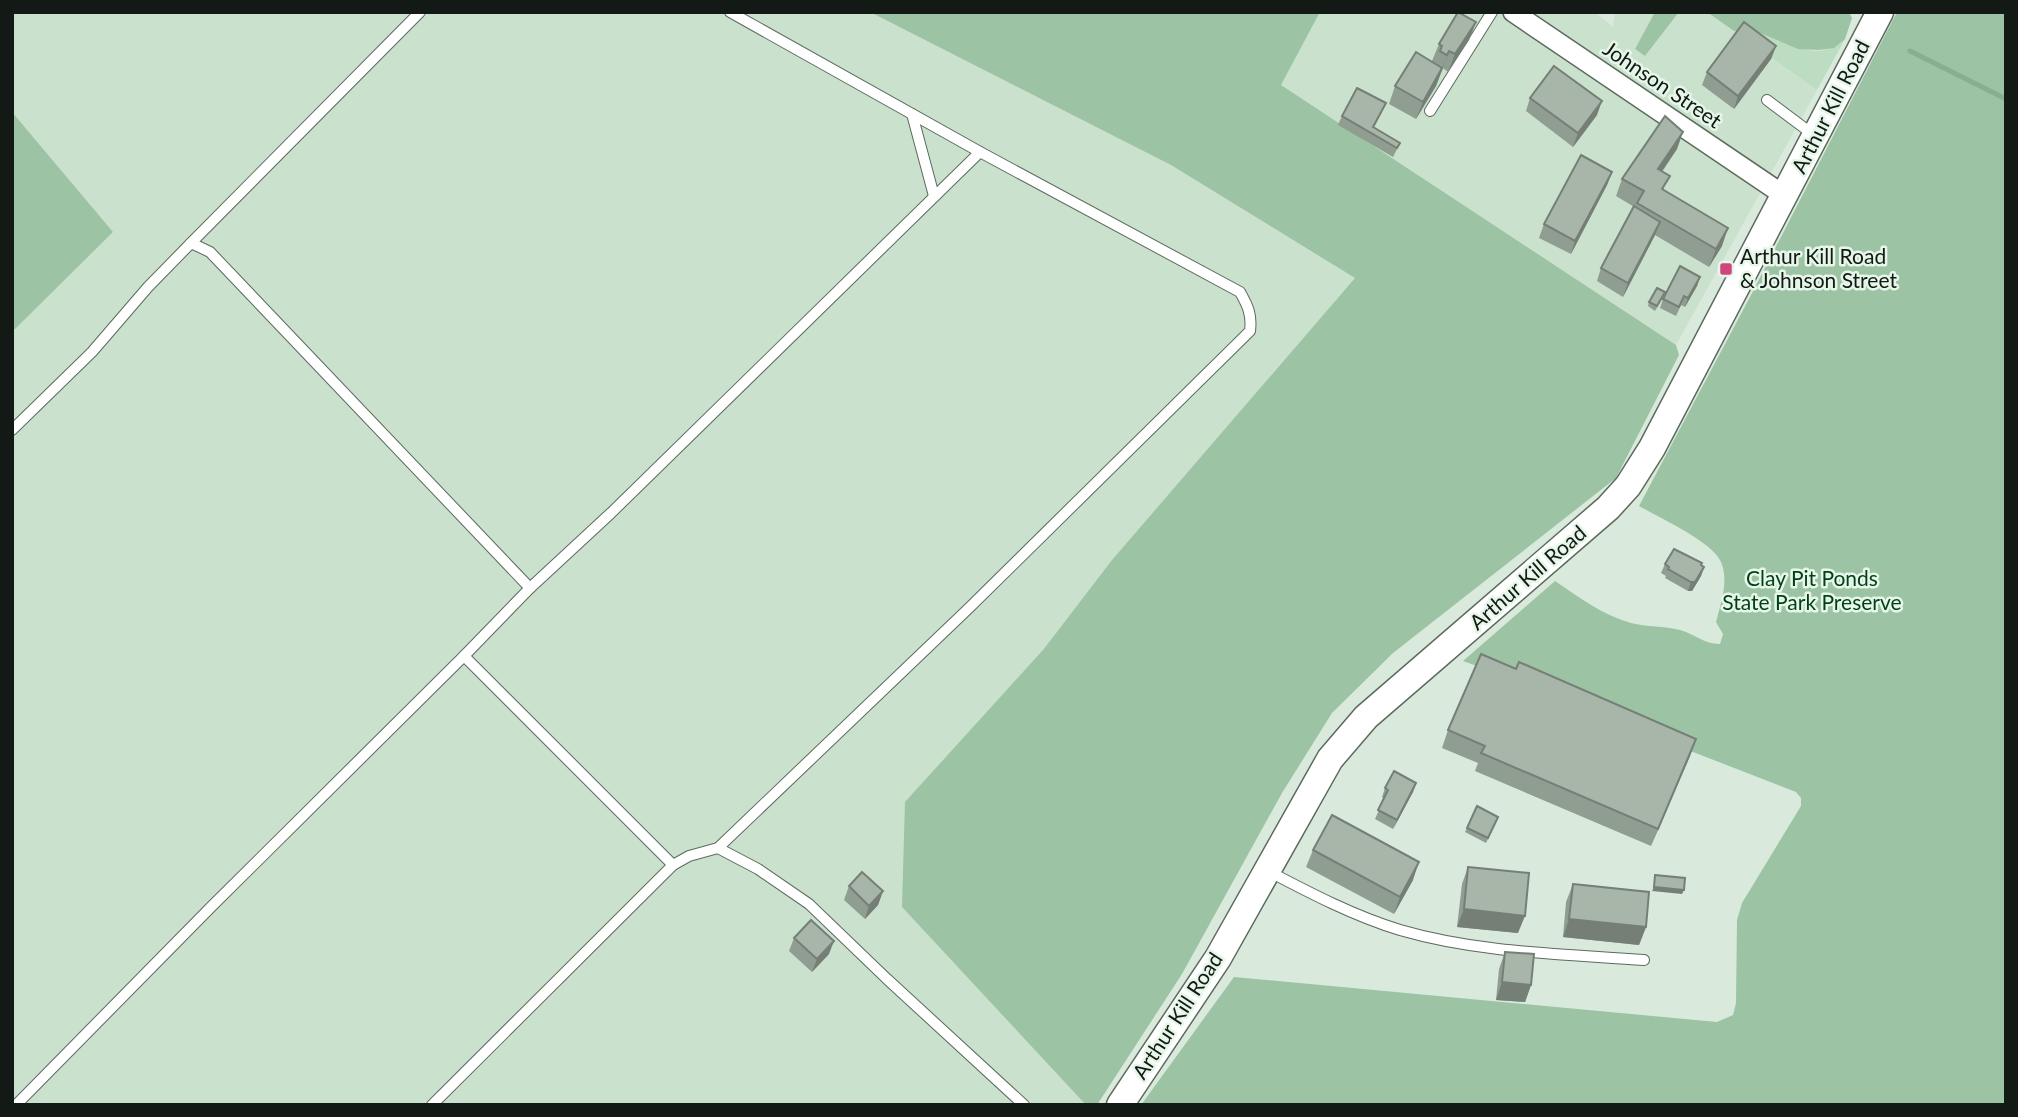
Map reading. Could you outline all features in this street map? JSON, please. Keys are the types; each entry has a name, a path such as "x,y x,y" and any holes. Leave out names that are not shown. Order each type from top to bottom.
{"street":[{"name":"Johnson Street","path":"1513,12 1785,196"},
{"name":"Arthur Kill Road","path":"1120,1105 1218,958 1330,759 1366,718 1608,508 1628,486 1652,448 1881,12"}],"lane":[{"path":"12,430 92,352 191,243 420,12"},
{"path":"432,1105 673,865 689,856 718,848 969,608 1250,331 1252,319 1240,292 980,152 730,12"},
{"path":"1430,111 1492,12"},
{"path":"1767,100 1815,136"},
{"path":"912,114 934,196"},
{"path":"16,1105 530,588 611,513 980,152"},
{"path":"191,243 209,253 530,588"},
{"path":"464,656 673,865"},
{"path":"718,848 758,869 810,904 1024,1105"},
{"path":"1267,871 1351,912 1399,929 1457,943 1510,950 1644,960"}],"shaded area":[{"path":"12,12 870,12 1171,165 1355,278 1112,560 1043,650 902,907 1086,1105 12,1105 12,332 113,232 12,112"},
{"path":"1320,12 1595,12 1613,27 1615,12 1655,12 1635,49 1645,56 1679,12 1707,12 1817,90 1676,345 1281,85"},
{"path":"1734,31 1756,32 1811,50 1833,47 1845,39 1817,90"}],"green space":[{"path":"870,12 1320,12 1281,85 1676,345 1679,355 1616,478 1393,653 1332,713 1282,793 1182,974 1097,1105 1086,1105 902,907 905,802 1043,650 1112,560 1355,278 1171,165"},
{"path":"1655,12 1679,12 1645,56 1635,49"},
{"path":"1707,12 1849,12 1852,18 1845,39 1834,48 1819,50 1798,49 1758,32 1734,31"},
{"name":"Clay Pit Ponds State Park Preserve","path":"1897,12 2006,12 2006,1105 1141,1105 1234,977 1717,1022 1733,1015 1736,1003 1737,920 1742,903 1801,806 1801,798 1796,792 1693,752 1672,747 1513,679 1463,661 1555,581 1620,620 1680,630 1720,644 1723,634 1716,622 1724,584 1721,562 1716,554 1697,538 1639,506"},
{"path":"12,112 113,232 12,332"}],"building":[{"path":"1458,12 1476,22 1455,54 1449,51 1447,55 1440,51 1442,46 1439,44"},
{"path":"1744,22 1776,46 1738,96 1707,72"},
{"path":"1416,52 1442,68 1423,102 1395,86"},
{"path":"1554,66 1602,101 1578,133 1530,98"},
{"path":"1357,88 1386,103 1373,127 1400,143 1397,148 1342,116"},
{"path":"1665,116 1683,132 1658,169 1670,176 1662,189 1728,228 1716,249 1637,203 1644,191 1622,179"},
{"path":"1581,155 1612,172 1575,241 1544,224"},
{"path":"1634,206 1660,222 1628,283 1601,268"},
{"path":"1680,266 1700,277 1688,298 1684,296 1679,307 1663,299"},
{"path":"1657,288 1665,292 1657,306 1649,302"},
{"path":"1674,549 1702,563 1704,567 1695,582 1668,569 1665,564"},
{"path":"1481,654 1516,669 1519,662 1696,739 1658,829 1481,753 1485,746 1448,730"},
{"path":"1394,771 1416,783 1397,820 1378,810"},
{"path":"1477,806 1498,817 1488,838 1467,828"},
{"path":"1332,815 1419,862 1400,897 1313,850"},
{"path":"1468,867 1529,873 1525,916 1464,909"},
{"path":"862,872 883,891 869,906 849,886"},
{"path":"1655,875 1685,878 1684,890 1654,887"},
{"path":"1573,884 1649,892 1646,927 1569,919"},
{"path":"811,920 834,941 817,959 794,938"},
{"path":"1505,952 1534,954 1531,985 1502,982"}],"waterway":[{"path":"1910,51 2006,99"}],"place":[{"name":"Arthur Kill Road & Johnson Street","path":"1726,269"}]}
